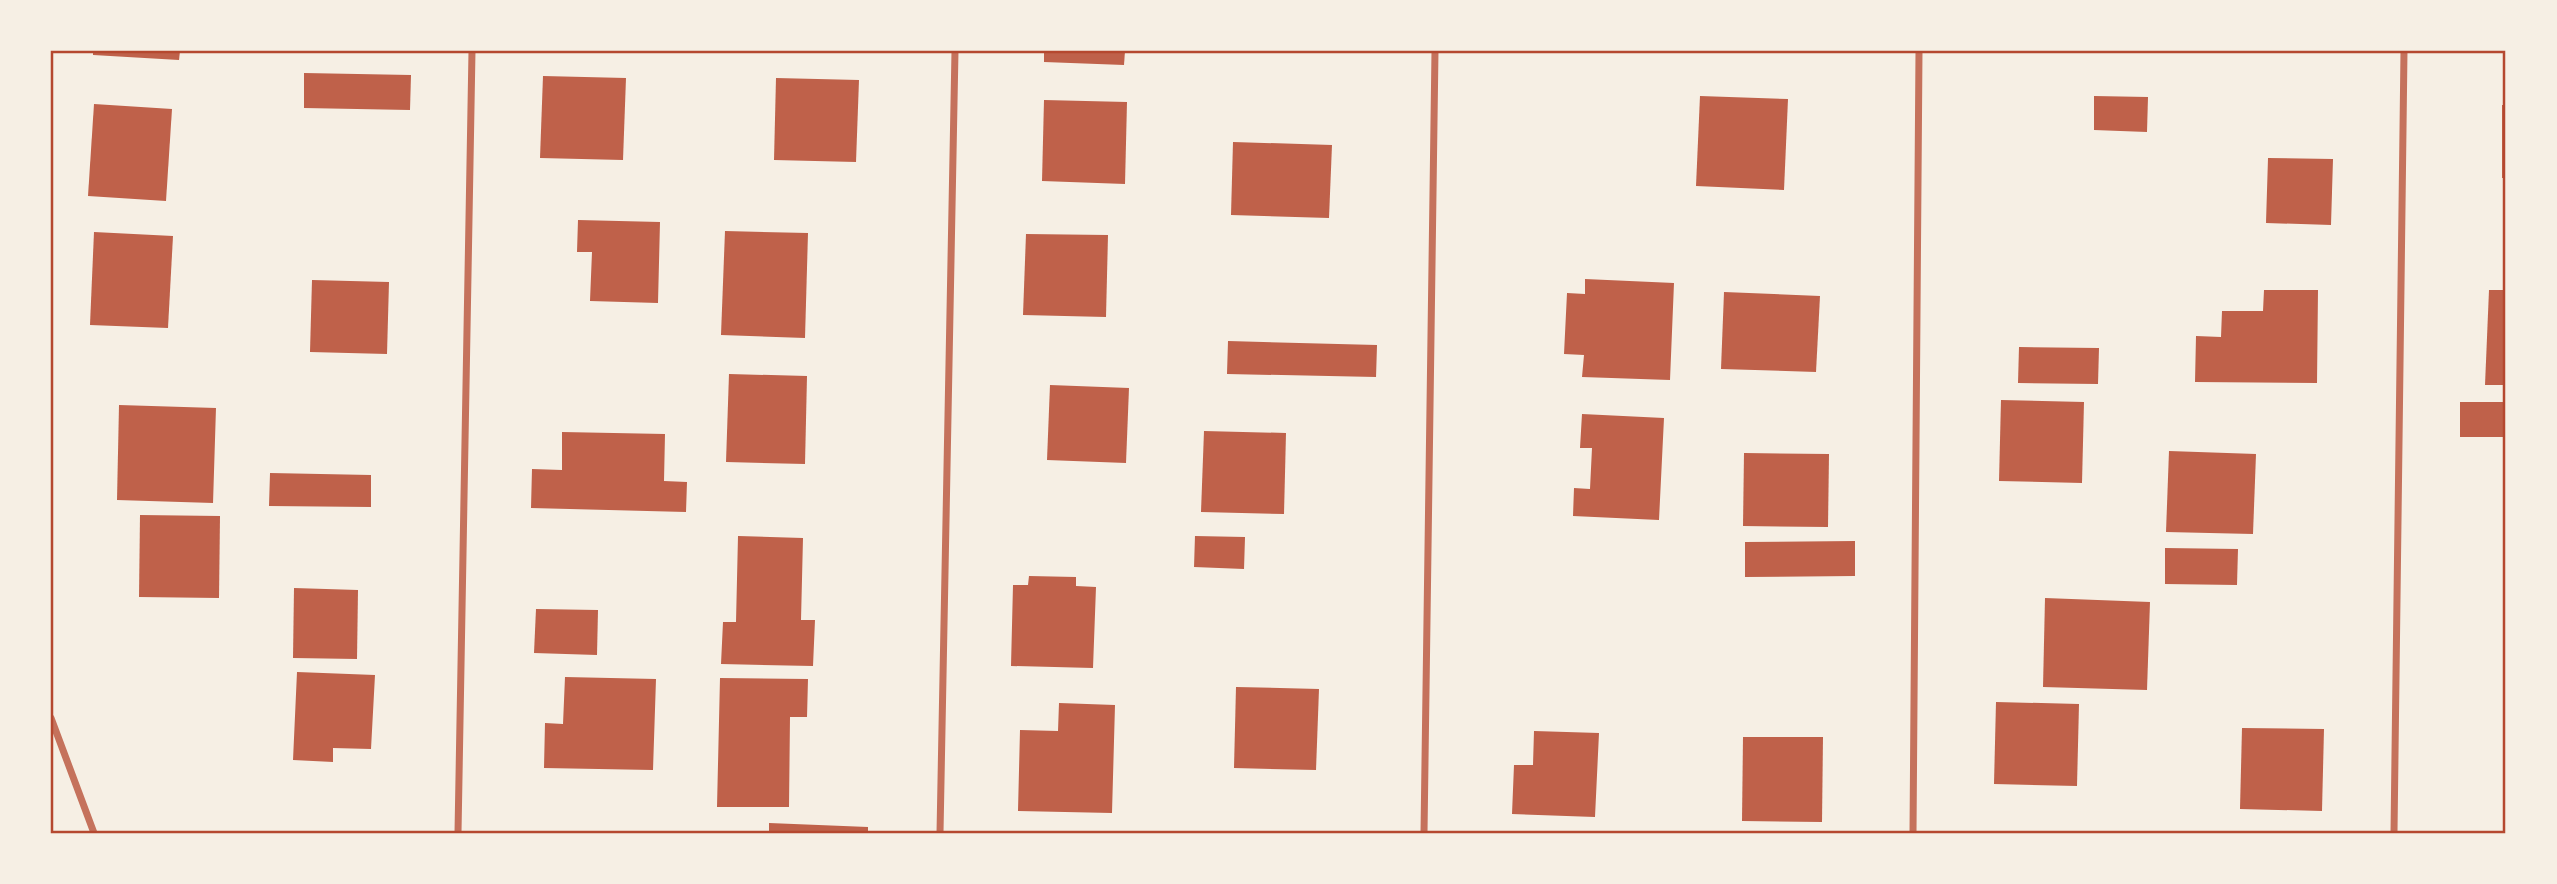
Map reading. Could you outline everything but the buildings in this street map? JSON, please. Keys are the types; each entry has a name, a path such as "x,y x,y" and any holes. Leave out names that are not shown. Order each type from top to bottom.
{"street":[{"path":"458,833 472,51"},
{"path":"940,833 955,51"},
{"path":"1424,833 1436,51"},
{"path":"1913,833 1919,51"},
{"path":"2394,833 2404,51"},
{"path":"51,718 94,833"}]}
